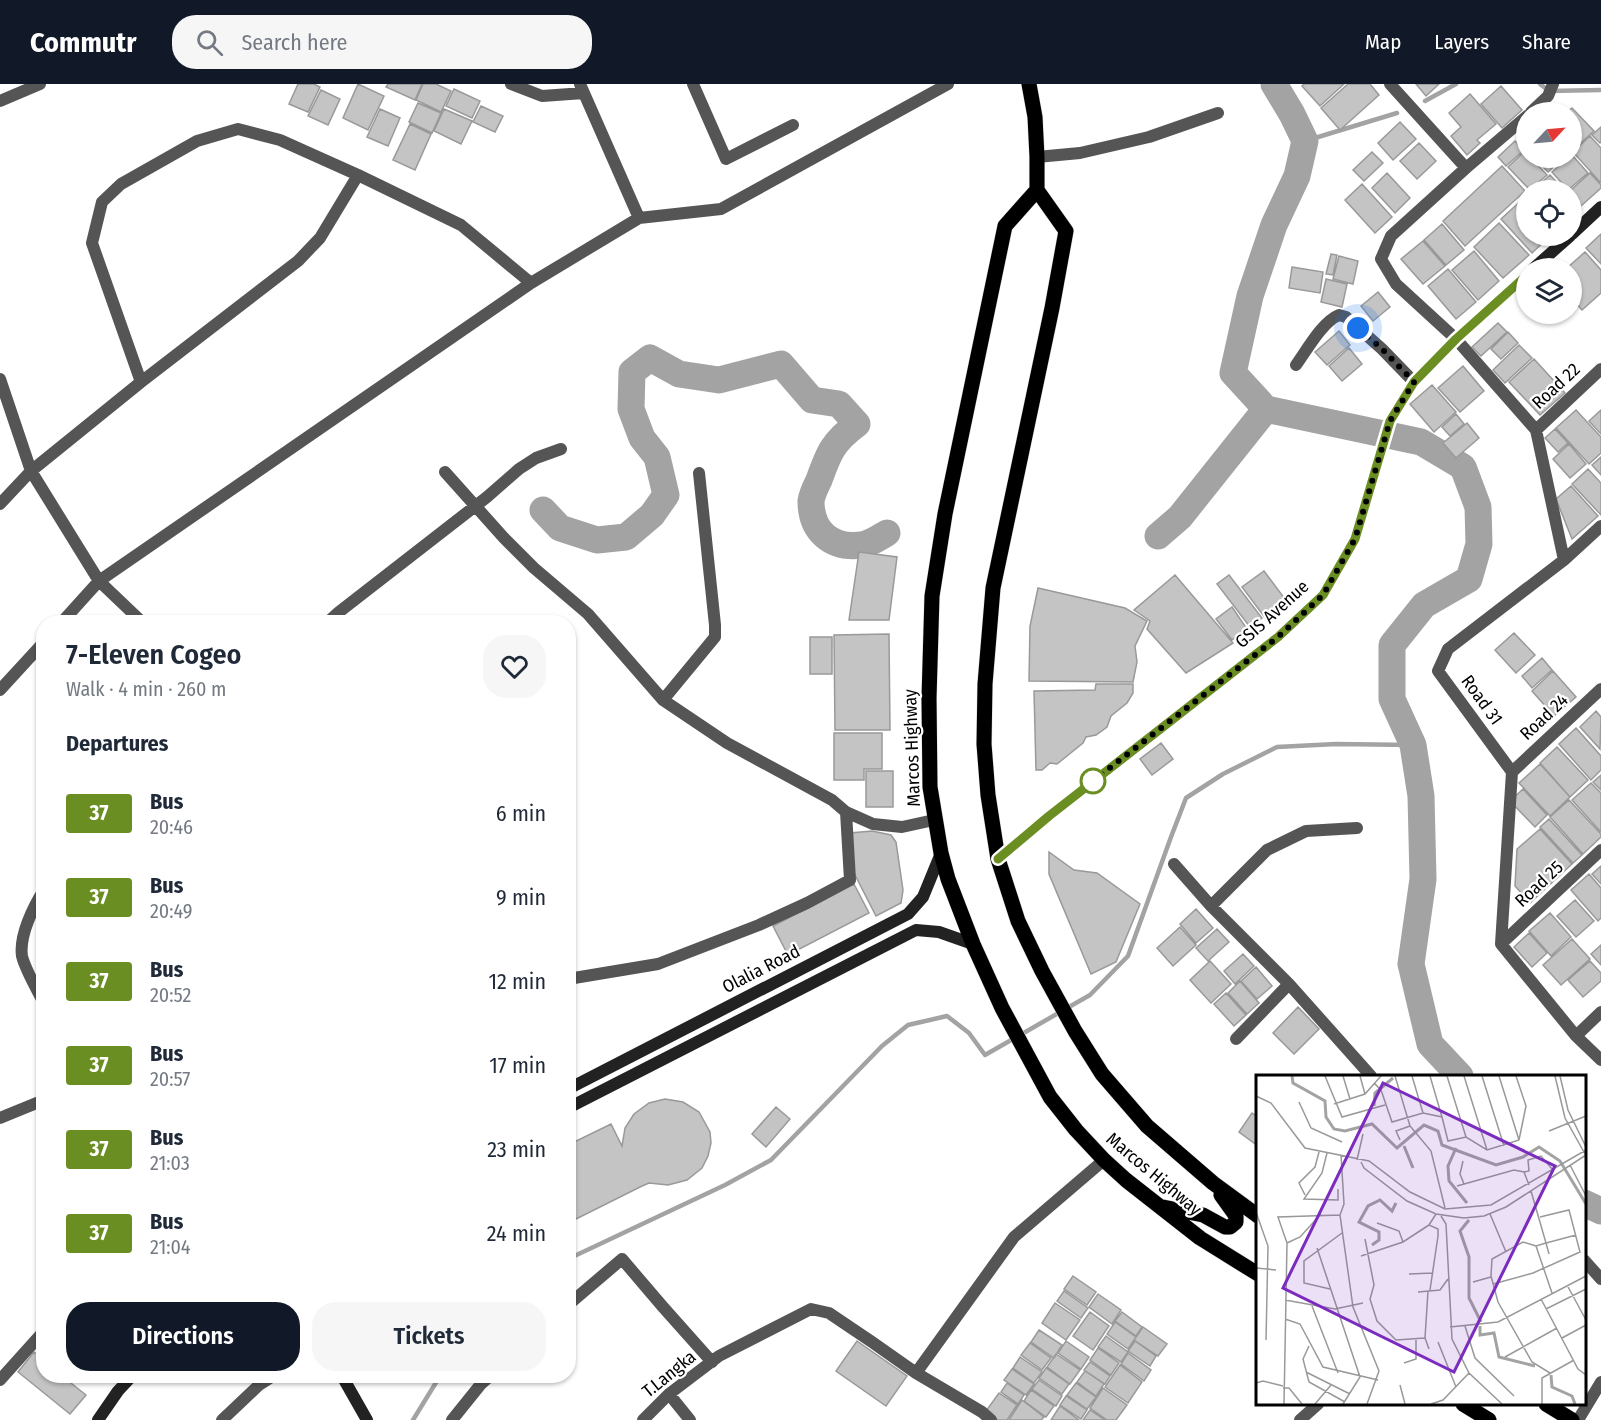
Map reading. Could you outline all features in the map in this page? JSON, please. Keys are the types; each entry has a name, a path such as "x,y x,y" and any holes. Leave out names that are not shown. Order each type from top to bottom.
{"main road":[{"path":"1029,84 1035,117 1037,190"},
{"name":"Marcos Highway","path":"1256,1215 1213,1183 1147,1126 1102,1074 1060,1004 1018,921 998,859 988,795 984,744 985,684 993,588 1066,231 1037,190 1005,226 945,514 932,596 930,787 934,820 948,879 973,944 1002,1008 1050,1096 1076,1130 1104,1160 1200,1238 1256,1273"},
{"path":"1159,1207 1203,1215 1226,1227 1234,1226 1236,1216 1213,1183"},
{"path":"1465,1405 1490,1420"},
{"path":"1548,1405 1572,1420"}],"street":[{"path":"0,101 40,84"},
{"path":"511,84 542,96 582,88 639,218"},
{"path":"693,84 726,159 794,124"},
{"path":"68,615 99,581 531,283 639,218 722,209 948,84"},
{"path":"1390,84 1467,168"},
{"path":"1542,102 1548,96 1553,84"},
{"path":"1037,157 1080,153 1149,137 1218,112"},
{"path":"1516,126 1391,236 1382,259 1396,284 1456,339 1536,430 1564,560"},
{"path":"141,382 92,243 102,202 121,184 197,141 237,129 279,140 461,225 531,283"},
{"path":"0,504 31,471 297,261 320,238 358,175"},
{"path":"1582,225 1601,207"},
{"path":"1545,258 1559,246"},
{"name":"GSIS Avenue","path":"998,859 1049,816 1278,637 1323,595 1355,539 1390,421 1414,382 1456,339 1516,285"},
{"path":"1296,365 1322,329 1339,315 1346,317 1382,349 1414,382"},
{"name":"Road 22","path":"1536,430 1601,369"},
{"path":"0,379 31,471 99,581 135,615"},
{"path":"336,615 519,469 536,458 561,449"},
{"path":"445,472 474,506 534,568 588,614 663,700 726,743 832,800 846,812 873,824 902,827 934,820"},
{"path":"663,700 715,637 699,473"},
{"path":"1564,560 1601,526"},
{"name":"Road 31","path":"1512,772 1438,671 1448,649 1564,560"},
{"path":"0,690 36,651"},
{"name":"Road 24","path":"1512,772 1601,689"},
{"path":"1512,772 1501,944 1576,1036 1601,1060"},
{"path":"576,978 658,964 759,925 850,880 846,812"},
{"path":"1212,906 1267,850 1306,831 1357,828"},
{"name":"Road 25","path":"1501,944 1601,850"},
{"name":"Olalia Road","path":"576,1085 908,914 923,897 941,853"},
{"path":"1174,864 1289,984 1369,1075"},
{"path":"36,902 21,944 22,958 36,987"},
{"name":"Olalia Road","path":"576,1103 916,930 939,932 973,944"},
{"path":"1236,1039 1289,984"},
{"path":"1576,1036 1601,1012"},
{"path":"0,1119 36,1103"},
{"path":"916,1373 1014,1237 1104,1160"},
{"path":"576,1298 622,1259 663,1307 716,1359"},
{"path":"1586,1262 1601,1279"},
{"name":"T.Langka","path":"643,1420 669,1394 716,1359 811,1309 829,1313 916,1373 982,1412 991,1420"},
{"path":"0,1380 36,1340"},
{"path":"1578,1420 1601,1382"},
{"path":"98,1420 125,1383"},
{"path":"222,1420 262,1383"},
{"path":"346,1383 367,1420"},
{"path":"452,1420 482,1383"},
{"path":"669,1394 690,1420"},
{"path":"1300,1420 1317,1405"}],"building":[{"path":"298,84 314,84 320,87 308,112 289,104"},
{"path":"358,84 384,96 368,130 343,118"},
{"path":"388,84 422,84 415,100 386,87"},
{"path":"423,84 436,84 451,91 441,112 416,100"},
{"path":"1304,84 1344,84 1320,106 1302,86"},
{"path":"1348,84 1370,84 1379,95 1340,130 1321,108"},
{"path":"1416,84 1439,84 1426,96"},
{"path":"1501,86 1516,103 1516,115 1502,128 1481,104"},
{"path":"454,89 480,101 472,118 446,106"},
{"path":"321,90 340,99 328,125 308,116"},
{"path":"1470,94 1496,124 1477,140 1480,143 1467,155 1451,136 1461,127 1449,113"},
{"path":"418,103 441,113 432,133 409,122"},
{"path":"481,106 503,116 495,132 473,122"},
{"path":"380,109 400,118 388,146 367,137"},
{"path":"444,109 472,121 461,144 434,131"},
{"path":"1582,118 1594,131 1582,142"},
{"path":"1400,122 1416,139 1393,160 1378,143"},
{"path":"410,124 431,134 415,170 393,160"},
{"path":"1601,127 1601,142 1600,143 1592,135"},
{"path":"1590,136 1601,148 1601,183 1582,162 1582,144"},
{"path":"1516,142 1516,157 1506,166 1498,157"},
{"path":"1419,143 1436,161 1417,179 1400,161"},
{"path":"1372,152 1383,163 1364,181 1353,170"},
{"path":"1516,159 1516,168 1540,168 1547,175 1541,180 1520,180 1508,167"},
{"path":"1502,166 1516,181 1516,199 1465,246 1443,221"},
{"path":"1582,166 1588,173 1580,180 1559,180 1552,172 1557,168"},
{"path":"1387,173 1410,198 1395,213 1372,188"},
{"path":"1590,173 1601,188 1582,205 1582,180"},
{"path":"1550,175 1555,180 1544,180"},
{"path":"1362,184 1392,217 1375,233 1345,200"},
{"path":"1516,205 1516,235 1501,219"},
{"path":"1499,223 1516,241 1516,246 1521,246 1529,255 1526,258 1516,258 1516,266 1503,278 1474,247"},
{"path":"1442,224 1464,250 1446,265 1424,240"},
{"path":"1601,234 1601,264 1586,248"},
{"path":"1423,241 1445,266 1423,284 1401,259"},
{"path":"1526,246 1539,246 1532,253"},
{"path":"1474,251 1499,281 1478,300 1452,270"},
{"path":"1585,252 1601,270 1601,293 1582,310 1582,258 1578,258"},
{"path":"1331,254 1337,255 1333,275 1326,274"},
{"path":"1339,256 1358,261 1353,284 1333,279"},
{"path":"1292,267 1323,272 1320,293 1289,288"},
{"path":"1448,269 1476,302 1456,319 1428,286"},
{"path":"1326,279 1347,284 1342,307 1321,302"},
{"path":"1378,292 1390,307 1373,321 1361,306"},
{"path":"1498,323 1507,332 1481,356 1472,347"},
{"path":"1339,331 1350,345 1327,365 1315,352"},
{"path":"1508,332 1518,343 1501,359 1491,349"},
{"path":"1519,345 1532,358 1505,383 1493,370"},
{"path":"1349,348 1362,364 1342,381 1329,366"},
{"path":"1534,359 1565,393 1540,415 1509,382"},
{"path":"1463,366 1484,391 1460,412 1438,388"},
{"path":"1432,385 1456,412 1434,432 1410,404"},
{"path":"1576,410 1601,437 1601,453 1589,464 1556,428"},
{"path":"1601,410 1601,434 1589,421"},
{"path":"1456,414 1464,424 1450,436 1442,427"},
{"path":"1467,423 1479,438 1456,458 1443,443"},
{"path":"1555,429 1568,443 1558,452 1545,438"},
{"path":"1569,444 1586,464 1570,478 1553,459"},
{"path":"1601,457 1601,475 1592,465"},
{"path":"1588,469 1601,483 1601,515 1572,484"},
{"path":"1571,486 1598,516 1572,539 1556,499"},
{"path":"859,552 897,557 889,620 849,620"},
{"path":"1264,571 1288,603 1266,619 1242,587"},
{"path":"1175,575 1233,643 1186,673 1147,629 1150,621 1134,610"},
{"path":"1229,575 1262,618 1250,627 1217,584"},
{"path":"1038,588 1125,608 1147,621 1135,646 1137,662 1133,682 1029,681 1030,626"},
{"path":"1232,607 1247,629 1232,640 1216,619"},
{"path":"1514,633 1535,655 1516,673 1495,650"},
{"path":"889,634 890,730 835,730 834,635"},
{"path":"810,637 832,637 832,674 810,674"},
{"path":"1542,658 1552,670 1532,688 1522,676"},
{"path":"1553,671 1576,697 1554,716 1532,691"},
{"path":"1096,684 1133,684 1133,693 1127,703 1111,716 1107,727 1096,735 1086,737 1083,743 1057,764 1050,763 1042,770 1036,770 1034,691 1095,690"},
{"path":"1596,711 1601,717 1600,749 1580,727"},
{"path":"1576,728 1601,756 1601,770 1591,780 1559,744"},
{"path":"834,733 882,733 882,769 864,769 864,780 834,780"},
{"path":"1161,743 1173,759 1152,775 1140,759"},
{"path":"1557,747 1588,780 1570,797 1540,763"},
{"path":"1540,764 1570,797 1550,816 1519,783"},
{"path":"866,771 893,771 893,807 866,807"},
{"path":"1601,775 1601,790 1593,782"},
{"path":"1591,783 1601,793 1601,832 1572,800"},
{"path":"1523,789 1547,815 1535,827 1510,801"},
{"path":"1569,800 1601,834 1601,837 1583,854 1550,817"},
{"path":"1549,819 1582,855 1573,863 1540,827"},
{"path":"1540,829 1572,864 1530,903 1515,886 1517,849"},
{"path":"872,831 891,835 896,842 903,890 901,903 876,916 854,873 850,833"},
{"path":"1049,852 1074,870 1097,873 1140,904 1116,962 1091,974 1049,874"},
{"path":"1601,866 1601,884 1592,874"},
{"path":"1589,874 1601,888 1601,918 1598,921 1571,890"},
{"path":"854,884 869,913 788,955 773,926"},
{"path":"1575,900 1594,921 1576,937 1557,916"},
{"path":"1196,909 1213,928 1196,943 1180,924"},
{"path":"1550,913 1571,937 1551,956 1529,931"},
{"path":"1180,927 1196,945 1173,966 1157,948"},
{"path":"1217,929 1229,942 1208,961 1196,948"},
{"path":"1529,933 1547,953 1532,967 1514,947"},
{"path":"1572,939 1590,959 1561,985 1543,965"},
{"path":"1601,945 1601,965 1591,954"},
{"path":"1243,954 1254,966 1235,984 1224,971"},
{"path":"1210,961 1231,984 1211,1003 1190,980"},
{"path":"1590,961 1601,973 1601,981 1583,997 1568,980"},
{"path":"1256,967 1272,986 1257,999 1241,981"},
{"path":"1240,981 1259,1003 1247,1014 1228,993"},
{"path":"1226,993 1246,1015 1234,1026 1214,1004"},
{"path":"1298,1007 1319,1029 1294,1054 1273,1033"},
{"path":"665,1099 683,1102 699,1112 710,1132 711,1143 702,1168 687,1180 668,1185 649,1183 576,1219 576,1141 611,1124 622,1146 625,1128 634,1114 649,1103"},
{"path":"776,1107 790,1119 766,1147 752,1134"},
{"path":"1252,1113 1256,1116 1256,1145 1239,1132"},
{"path":"1073,1276 1096,1292 1087,1305 1064,1289"},
{"path":"1064,1291 1088,1308 1081,1318 1057,1301"},
{"path":"1098,1294 1121,1310 1112,1324 1089,1307"},
{"path":"1055,1303 1080,1320 1066,1340 1042,1323"},
{"path":"1090,1312 1109,1326 1093,1350 1073,1336"},
{"path":"1122,1312 1142,1327 1136,1336 1115,1321"},
{"path":"1115,1322 1136,1337 1128,1349 1107,1334"},
{"path":"1143,1327 1167,1344 1158,1356 1134,1340"},
{"path":"1039,1330 1062,1345 1054,1358 1031,1342"},
{"path":"1106,1336 1128,1352 1121,1362 1098,1347"},
{"path":"857,1341 907,1376 886,1406 836,1371"},
{"path":"1066,1341 1089,1357 1081,1369 1058,1353"},
{"path":"1135,1341 1156,1356 1150,1366 1128,1351"},
{"path":"1030,1343 1051,1358 1042,1370 1021,1355"},
{"path":"1098,1348 1119,1363 1111,1375 1090,1360"},
{"path":"34,1352 36,1354 36,1383 71,1383 86,1395 70,1414 18,1372"},
{"path":"1128,1353 1151,1370 1144,1381 1121,1364"},
{"path":"1056,1354 1080,1370 1070,1384 1047,1367"},
{"path":"1020,1357 1042,1372 1034,1383 1013,1368"},
{"path":"1090,1362 1110,1376 1105,1384 1084,1370"},
{"path":"1120,1365 1142,1382 1128,1403 1105,1387"},
{"path":"1046,1368 1069,1384 1062,1394 1039,1378"},
{"path":"1012,1369 1034,1384 1026,1395 1004,1380"},
{"path":"1085,1371 1104,1384 1096,1396 1077,1382"},
{"path":"1039,1380 1062,1396 1056,1406 1032,1389"},
{"path":"1007,1383 1024,1395 1018,1404 1001,1392"},
{"path":"1076,1383 1096,1397 1087,1409 1067,1395"},
{"path":"1103,1388 1127,1405 1116,1420 1107,1420 1090,1408"},
{"path":"1031,1390 1054,1406 1046,1417 1024,1401"},
{"path":"999,1393 1017,1405 1007,1420 998,1420 986,1411"},
{"path":"1066,1396 1087,1410 1081,1419 1060,1405"},
{"path":"1022,1400 1044,1417 1041,1420 1009,1420"},
{"path":"1060,1406 1079,1420 1051,1420"},
{"path":"1090,1410 1105,1420 1083,1420"}],"waterway":[{"path":"1274,84 1305,141 1297,176 1274,225 1250,296 1233,373 1266,409 1421,442 1463,467 1478,507 1479,544 1469,579 1424,605 1392,645 1392,699 1413,745 1421,796 1423,879 1411,964 1430,1044 1459,1075"},
{"path":"1425,101 1456,84"},
{"path":"1540,84 1549,91 1601,90"},
{"path":"1305,141 1397,113"},
{"path":"543,510 560,528 597,540 626,537 652,515 666,495 657,457 642,438 631,409 632,372 650,358 679,374 719,380 781,364 812,400 839,404 857,424 842,436 833,448 813,493 812,512 819,530 833,541 851,546 868,543 887,533"},
{"path":"1158,536 1180,517 1266,409"},
{"path":"576,1255 725,1185 771,1160 882,1046 908,1025 947,1016 969,1033 985,1055 1090,995 1128,956 1186,798 1223,774 1277,747 1336,744 1413,745"},
{"path":"1586,1204 1601,1211"},
{"path":"413,1420 436,1383"}],"bus line":[{"name":"37","path":"998,859 1049,816 1278,637 1323,595 1355,539 1390,421 1414,382 1456,339 1516,285"}],"route":[{"path":"1093,781 1278,637 1323,595 1355,539 1390,421 1414,382 1358,328"}]}
